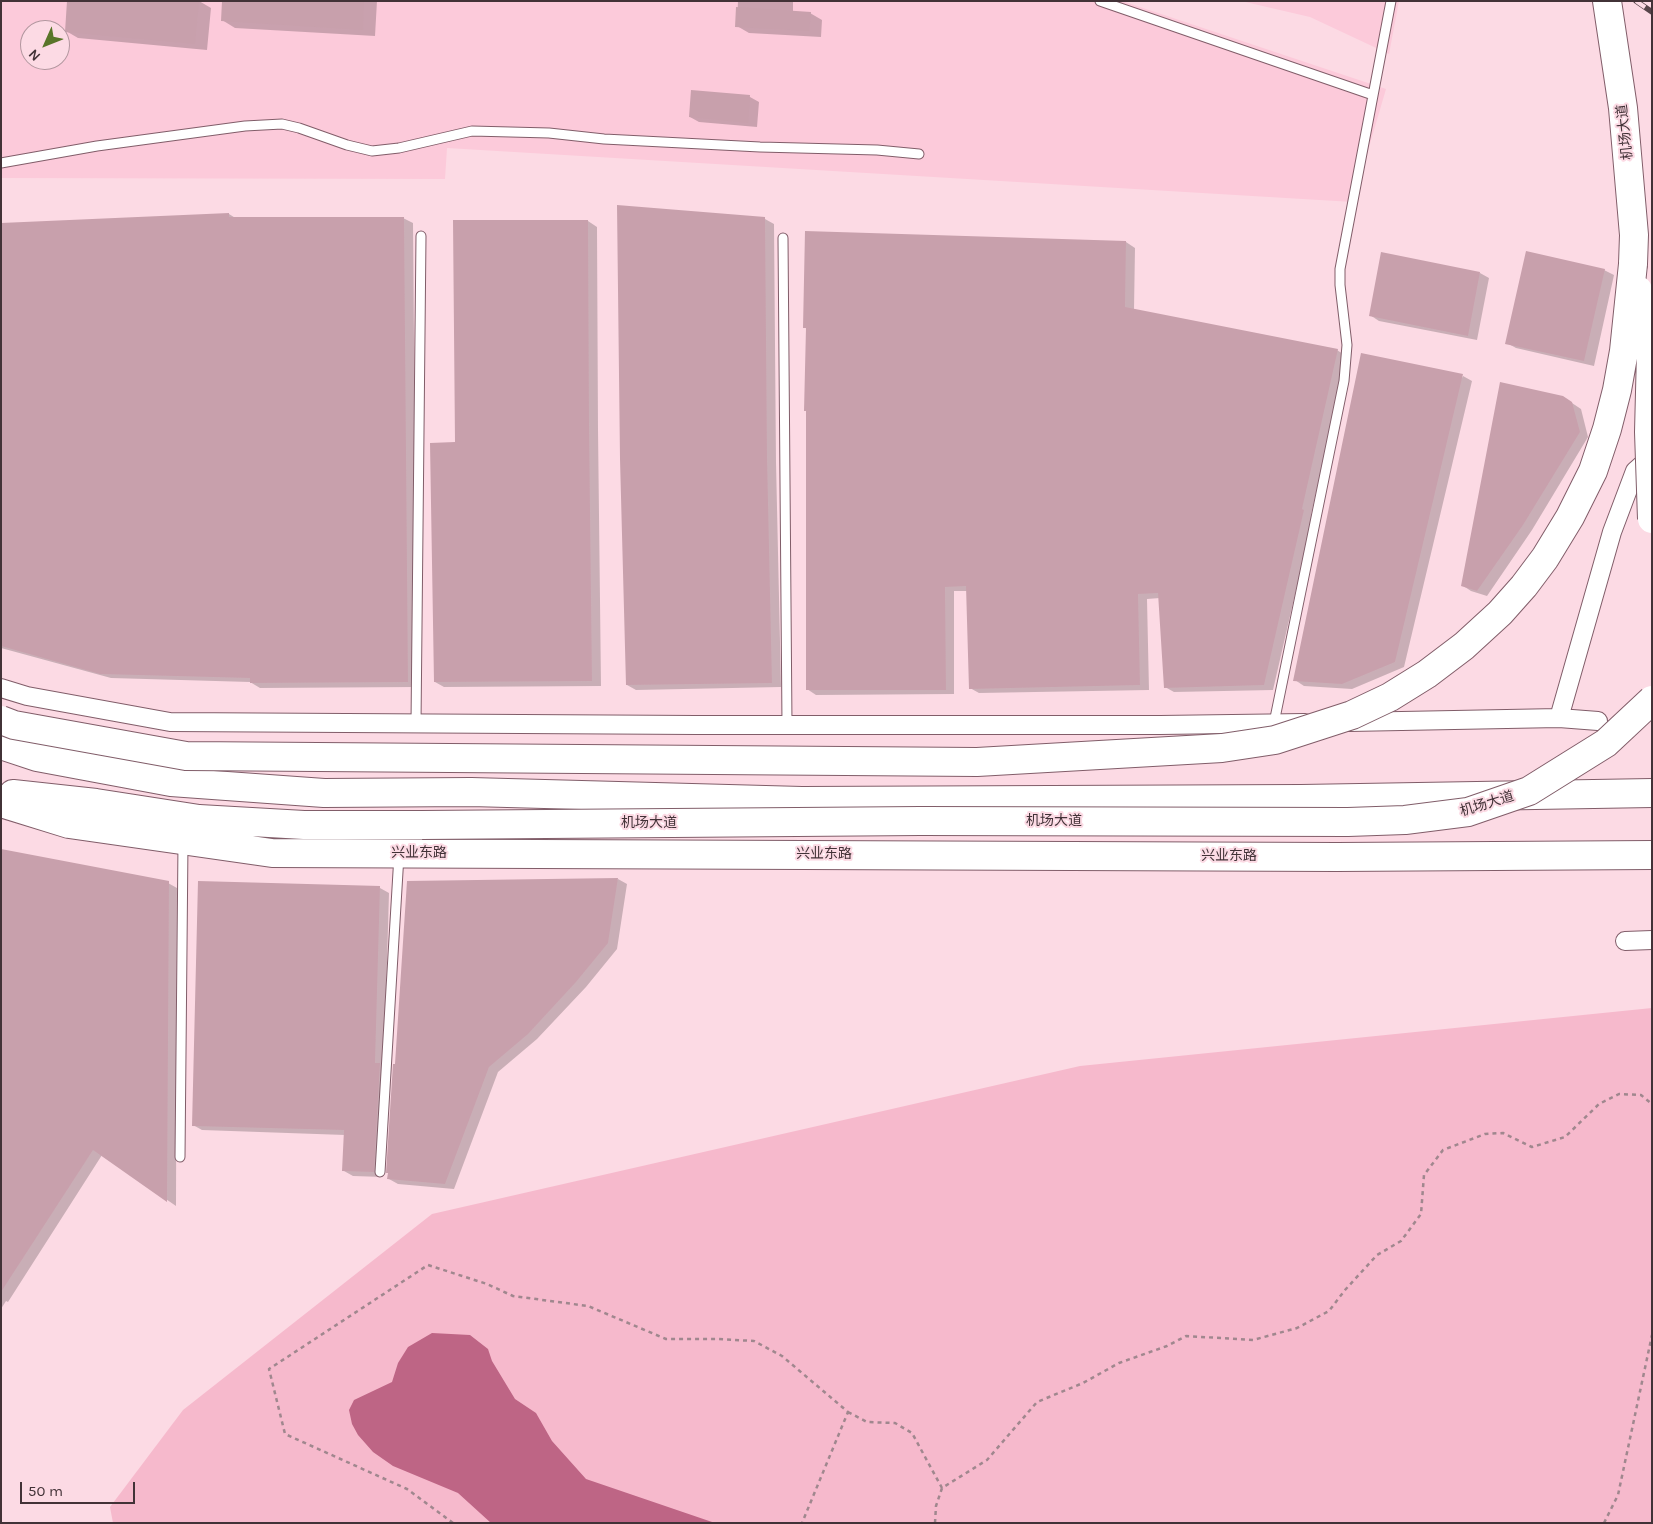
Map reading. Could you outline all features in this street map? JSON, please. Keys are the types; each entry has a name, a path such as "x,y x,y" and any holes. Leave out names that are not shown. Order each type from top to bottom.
{"main road":[{"name":"机场大道","path":"1608,1 1622,108 1634,235 1633,264"},
{"path":"1633,264 1650,352 1649,432 1652,519"},
{"path":"1,720 14,725 186,756 977,762 1222,748 1275,740 1352,715 1390,697 1428,674 1464,646 1500,613 1524,586 1545,558 1570,517 1593,471 1607,430 1622,361 1633,264"},
{"name":"机场大道","path":"1,792 96,803 199,819 304,825 911,821 1348,822 1404,820 1468,812 1528,791 1606,743 1652,700"},
{"path":"1,745 37,757 170,782 324,793 471,792 802,801 1291,799 1652,793"},
{"name":"兴业东路","path":"1,803 69,824 272,853 1318,857 1652,854"}],"street":[{"path":"1559,718 1612,532 1635,471 1652,456"},
{"path":"1,688 28,696 170,722 786,726 1160,725 1559,718 1598,721"},
{"path":"1625,941 1652,940"}],"lane":[{"path":"1100,1 1373,95"},
{"path":"1274,723 1344,381 1347,345 1340,269 1391,6"},
{"path":"1,162 97,146 235,127 282,124 372,151 399,148 472,131 549,133 604,139 760,147 877,150 919,154"},
{"path":"416,723 421,236"},
{"path":"784,238 786,726"},
{"path":"180,1157 183,840"},
{"path":"380,1172 399,852"}],"path":[{"path":"935,1523 936,1506 942,1488 987,1460 1037,1402 1083,1383 1119,1363 1167,1346 1186,1336 1253,1340 1297,1328 1330,1311 1345,1290 1377,1254 1401,1241 1421,1214 1424,1175 1444,1150 1485,1134 1503,1133 1532,1147 1565,1137 1599,1104 1619,1094 1641,1095 1652,1104"},
{"path":"453,1523 407,1489 285,1434 269,1369 428,1265 487,1284 514,1296 588,1306 666,1340 718,1339 754,1341 782,1356 848,1412 867,1422 896,1423 912,1433 942,1488"},
{"path":"1604,1523 1618,1496 1652,1335"},
{"path":"802,1523 848,1412"}],"shaded area":[{"path":"1,1 1122,1 1386,89 1353,202 447,148 445,179 1,178"},
{"path":"1241,1 1399,1 1389,54 1310,17"},
{"path":"1652,1008 1652,1523 113,1523 110,1507 183,1410 432,1214 1080,1066"},
{"path":"432,1333 470,1335 488,1349 492,1361 515,1399 536,1413 552,1441 586,1479 715,1523 491,1523 458,1493 393,1466 373,1452 358,1435 352,1424 349,1410 354,1400 392,1382 398,1363 408,1347"}],"building":[{"path":"67,1 199,1 195,44 70,32 70,20 66,20"},
{"path":"222,1 364,1 363,30 221,21"},
{"path":"736,7 811,12 809,31 735,27"},
{"path":"691,90 750,95 748,123 689,117"},
{"path":"617,205 765,217 767,456 772,683 626,685 620,459"},
{"path":"229,213 229,217 404,217 408,682 250,683 250,678 100,674 1,646 1,223"},
{"path":"453,220 588,220 592,681 434,682 430,443 455,442"},
{"path":"805,231 1126,241 1125,307 1338,349 1264,685 1164,688 1158,593 1138,594 1140,685 969,689 966,586 945,587 946,690 806,690 806,411 804,411 806,328 803,328"},
{"path":"1526,251 1605,269 1584,361 1505,344"},
{"path":"1381,252 1480,272 1468,336 1369,316"},
{"path":"1361,353 1463,374 1395,662 1342,684 1293,681"},
{"path":"1500,382 1563,396 1572,402 1580,432 1523,525 1477,591 1461,586"},
{"path":"1,849 169,881 167,1202 93,1150 1,1292"},
{"path":"618,878 608,943 576,982 528,1034 489,1067 445,1184 387,1179 393,1064 395,1064 407,881"},
{"path":"198,881 380,886 375,1063 380,1063 374,1172 342,1171 344,1130 192,1126"}],"railway":[{"path":"1636,1 1652,12"}]}
